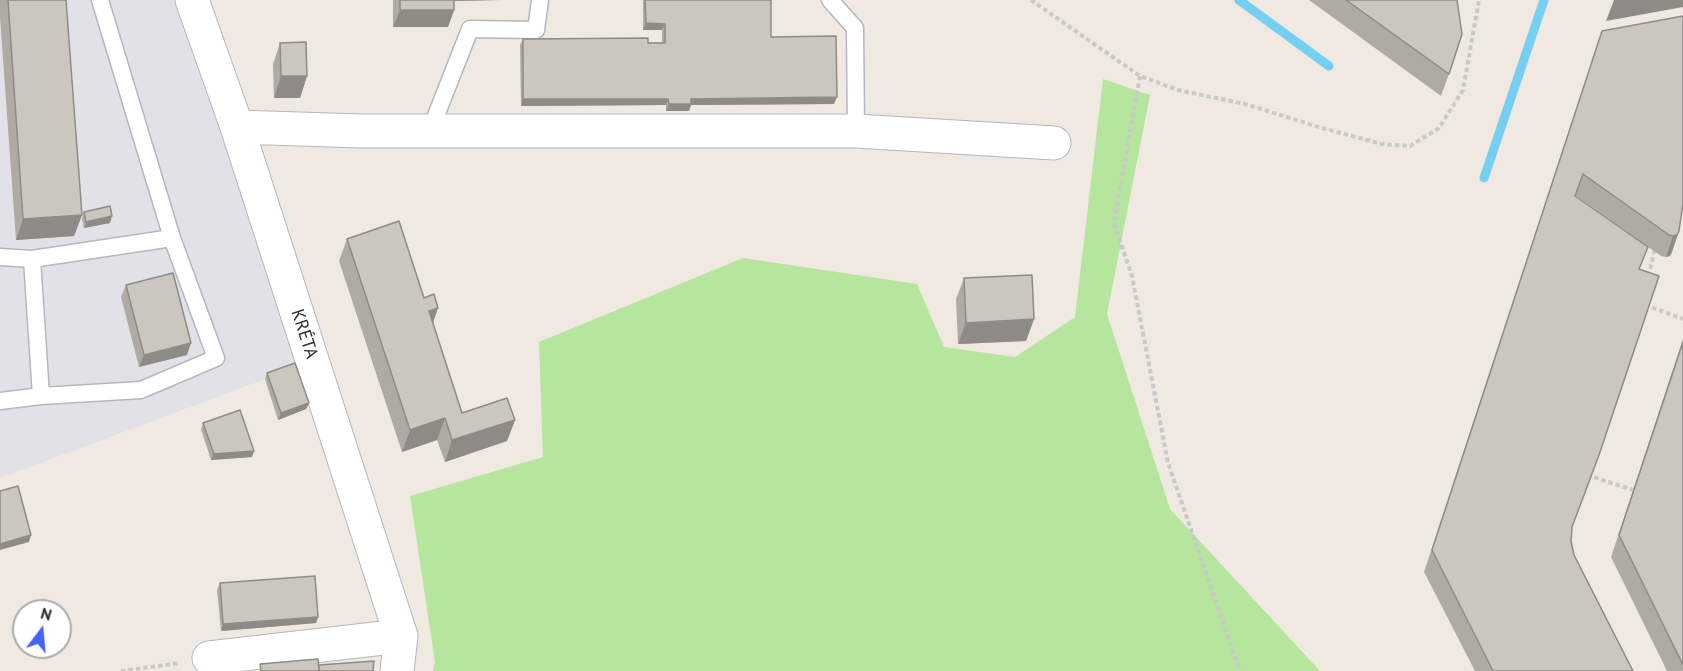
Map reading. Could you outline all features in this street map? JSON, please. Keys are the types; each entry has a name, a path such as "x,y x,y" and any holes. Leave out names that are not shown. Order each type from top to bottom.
{"street":[{"name":"KRÉTA","path":"192,0 237,127 401,636 397,671"},
{"path":"237,127 361,131 856,131 1054,142"},
{"path":"209,658 401,636"}],"lane":[{"path":"0,400 141,390 216,358 172,238 100,0"},
{"path":"430,131 470,29 536,30 540,0"},
{"path":"830,0 855,28 856,131"},
{"path":"0,257 32,259 172,238"},
{"path":"32,259 41,396"}],"path":[{"path":"1031,0 1140,76 1178,90 1245,104 1382,144 1410,146 1439,128 1463,90 1479,0"},
{"path":"1140,76 1114,223 1132,276 1168,463 1240,671"},
{"path":"1645,285 1654,251"},
{"path":"1639,303 1683,319"},
{"path":"1580,474 1633,490"},
{"path":"121,671 209,658"}],"shaded area":[{"path":"0,0 177,0 303,365 0,478"}],"green space":[{"path":"1103,79 1150,95 1107,314 1170,509 1320,671 433,671 435,662 410,496 543,457 539,342 743,258 917,284 944,347 1015,357 1075,317"}],"building":[{"path":"8,0 66,0 82,215 23,219"},
{"path":"400,0 454,0 454,10 400,10"},
{"path":"645,0 771,0 771,37 836,36 837,97 691,99 691,104 669,104 668,99 523,99 523,39 648,38 648,43 665,43 665,24 646,23"},
{"path":"1346,0 1457,0 1462,34 1449,74"},
{"path":"1683,16 1683,203 1677,235 1669,235 1583,174 1575,196 1648,247 1639,269 1659,276 1599,455 1572,527 1571,541 1574,555 1633,671 1493,671 1432,550 1602,31"},
{"path":"306,42 307,76 281,76 280,43"},
{"path":"110,206 112,216 86,222 84,212"},
{"path":"399,221 424,298 434,294 438,308 429,311 462,413 507,398 515,420 452,440 445,418 410,430 347,239"},
{"path":"173,273 191,343 144,355 126,285"},
{"path":"1032,275 1034,319 966,323 964,278"},
{"path":"1683,342 1683,665 1619,535"},
{"path":"295,363 309,403 281,413 267,373"},
{"path":"240,410 254,451 214,454 203,423"},
{"path":"18,486 31,535 0,544 0,491"},
{"path":"315,576 318,617 223,624 220,583"},
{"path":"318,659 319,671 261,671 260,664"},
{"path":"374,661 373,671 319,671 319,665"}],"waterway":[{"path":"1239,0 1329,66"},
{"path":"1484,178 1544,0"}]}
